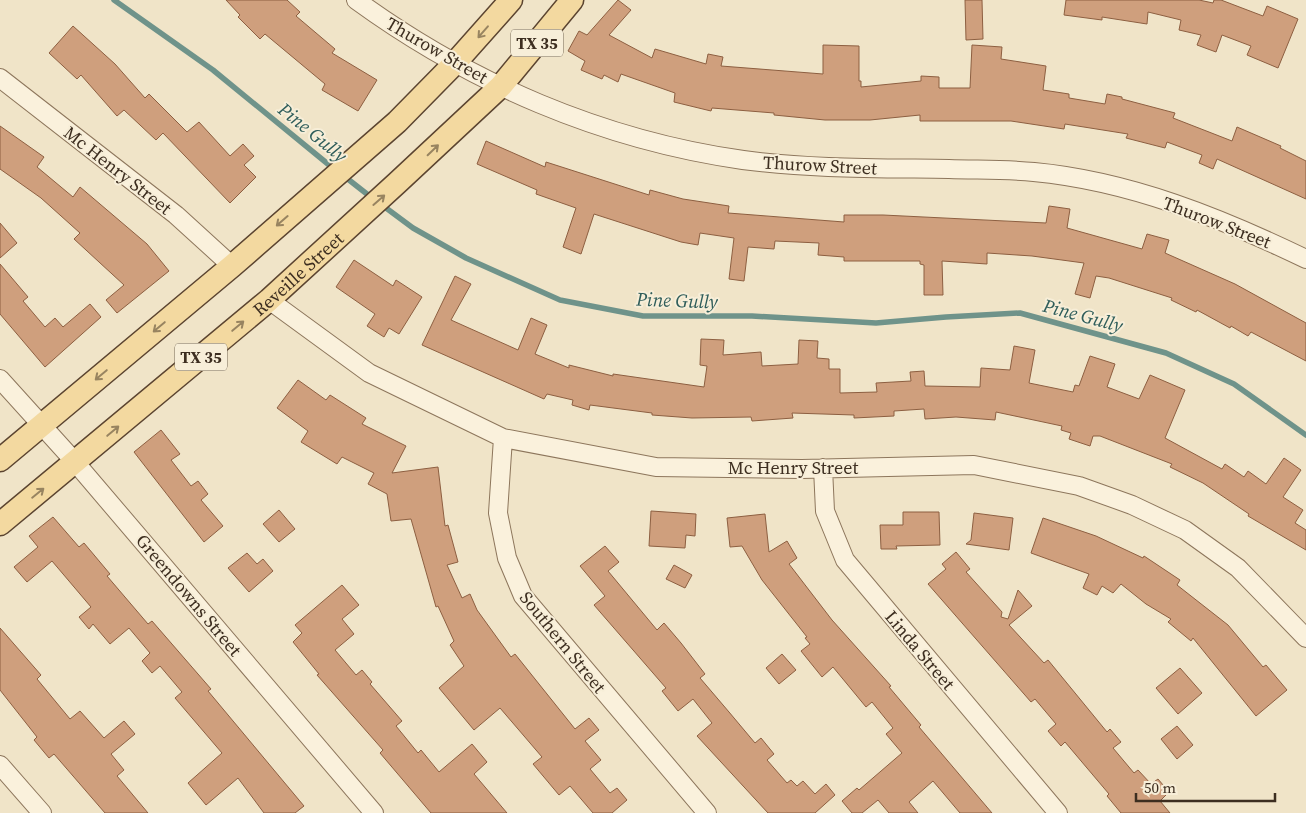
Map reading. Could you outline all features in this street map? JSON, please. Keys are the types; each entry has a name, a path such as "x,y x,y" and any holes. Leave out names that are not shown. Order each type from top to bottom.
{"main road":[{"name":"TX 35","path":"0,460 232,266 397,122 455,63 511,0"},
{"name":"Reveille Street","path":"0,524 269,300 397,184 501,86 572,0"}],"street":[{"name":"Thurow Street","path":"356,0 379,17 455,63 501,86 570,117 692,152 816,168 1002,170 1035,172 1091,180 1212,216 1306,259"},
{"name":"Mc Henry Street","path":"0,78 176,215 232,266"},
{"name":"Mc Henry Street","path":"269,300 369,373 503,438 656,467 823,468 974,466 1079,486 1132,505 1185,530 1238,568 1306,638"},
{"name":"Greendowns Street","path":"0,379 75,462 374,813"},
{"name":"Southern Street","path":"503,438 498,513 507,558 523,596 707,813"},
{"name":"Linda Street","path":"823,468 825,511 845,560 1058,813"},
{"path":"0,765 42,813"}],"building":[{"path":"226,0 287,0 300,12 296,16 335,49 332,53 377,80 358,111 322,90 325,84 265,34 260,39 238,17 240,15"},
{"path":"618,0 631,10 609,35 652,58 655,49 706,64 708,54 723,57 721,66 823,74 823,45 859,46 859,81 861,81 861,87 921,81 921,76 939,77 939,88 970,88 972,45 1002,47 1001,59 1046,66 1043,90 1069,94 1069,98 1105,104 1107,94 1122,97 1122,99 1175,113 1173,118 1232,141 1237,127 1281,146 1280,148 1306,161 1306,199 1217,159 1213,169 1199,163 1202,155 1167,142 1165,148 1126,138 1128,134 1065,124 1064,129 1011,121 920,121 920,115 870,120 825,120 774,115 774,113 712,108 711,111 674,102 675,93 621,74 618,82 604,75 602,79 581,70 585,61 568,51 579,31 587,35"},
{"path":"965,0 982,0 983,39 966,40"},
{"path":"1066,0 1199,0 1213,3 1214,0 1221,0 1263,16 1267,6 1298,19 1278,68 1247,55 1251,46 1222,35 1216,52 1197,45 1201,35 1179,30 1181,20 1148,12 1147,24 1102,17 1102,20 1064,15"},
{"path":"73,26 115,64 145,98 149,94 187,132 199,122 230,156 243,144 254,156 244,165 256,177 230,203 163,133 156,140 124,110 117,116 81,75 77,79 49,53"},
{"path":"0,126 44,157 37,167 73,197 80,187 147,244 169,271 117,313 106,300 124,285 74,239 80,233 41,198 0,169"},
{"path":"486,141 545,167 546,162 649,195 650,190 683,199 729,206 728,213 844,222 844,215 883,215 1046,223 1049,206 1070,209 1067,228 1142,249 1147,234 1169,240 1165,253 1235,284 1306,323 1306,361 1251,332 1248,336 1197,310 1196,312 1171,300 1172,298 1109,278 1096,276 1090,298 1075,294 1084,263 1032,256 987,253 987,264 942,261 943,295 924,295 924,265 920,264 920,261 844,261 844,257 818,255 819,243 775,241 774,249 748,247 744,281 729,279 734,238 700,233 698,245 681,242 594,214 581,254 563,247 576,208 536,194 537,190 477,164"},
{"path":"0,223 17,243 0,258"},
{"path":"354,260 393,286 396,280 422,297 399,334 389,328 384,337 367,326 375,314 336,287"},
{"path":"0,264 28,297 23,301 45,327 55,318 63,327 90,304 101,317 45,367 0,314"},
{"path":"455,276 471,284 451,320 518,350 531,318 547,325 535,354 569,368 569,365 613,376 613,374 704,387 707,366 700,365 701,339 724,340 723,355 761,352 762,366 798,364 799,340 818,341 817,358 829,359 829,369 840,369 840,393 877,392 876,383 911,381 910,372 924,371 925,386 980,387 981,368 1010,370 1014,346 1035,350 1029,383 1073,392 1075,385 1079,386 1090,356 1115,364 1107,387 1139,399 1150,375 1185,390 1165,438 1222,469 1225,464 1244,477 1248,471 1266,484 1284,458 1301,470 1283,497 1303,510 1295,523 1306,530 1306,550 1248,516 1249,514 1203,483 1170,467 1172,464 1100,436 1093,436 1090,446 1069,439 1071,433 1061,430 1062,426 996,412 995,420 956,417 925,419 924,409 894,411 894,416 854,418 854,415 792,413 793,418 752,421 751,417 692,418 652,415 652,413 590,405 589,410 572,405 573,400 547,394 544,399 422,345"},
{"path":"298,380 326,400 330,395 366,418 362,424 406,446 392,473 438,467 445,526 448,525 458,562 447,565 462,598 470,594 477,610 511,657 515,654 575,729 589,718 599,730 585,741 601,760 590,769 610,793 617,788 627,800 612,813 593,813 570,786 559,795 533,764 542,757 500,708 474,730 439,688 464,666 450,645 454,641 438,606 436,607 411,519 391,521 387,494 368,484 374,473 342,457 337,464 301,442 308,431 277,408"},
{"path":"161,430 180,454 171,460 191,486 198,481 208,494 201,500 223,526 204,542 134,452"},
{"path":"279,510 295,529 279,542 263,524"},
{"path":"651,511 696,514 695,536 686,535 685,548 649,546"},
{"path":"903,512 939,512 940,545 896,546 897,549 881,549 880,525 903,525"},
{"path":"974,513 1013,518 1009,550 966,544 971,540"},
{"path":"765,514 769,552 787,541 797,558 789,564 832,620 891,686 889,687 921,725 919,727 992,813 960,813 933,781 909,802 918,813 889,813 878,800 862,813 852,813 842,801 857,788 859,790 902,753 886,734 893,728 872,702 866,707 833,667 822,677 801,651 810,644 805,638 807,637 762,580 742,546 730,547 727,518"},
{"path":"53,517 79,547 84,543 110,574 107,576 148,624 152,621 211,689 208,691 304,806 295,813 264,813 238,778 206,805 188,783 222,753 175,698 182,692 160,666 152,673 142,661 150,653 129,628 110,644 93,624 89,629 79,617 91,607 52,561 27,582 14,567 38,547 29,536"},
{"path":"1043,518 1096,536 1143,558 1144,556 1180,580 1177,585 1228,625 1263,667 1266,665 1287,690 1256,716 1193,638 1191,641 1168,622 1171,619 1146,604 1121,584 1113,593 1102,586 1097,595 1083,588 1089,574 1031,553"},
{"path":"605,546 619,562 608,571 657,630 664,623 681,643 705,674 700,678 755,743 761,738 774,754 767,760 787,783 791,780 797,786 803,781 815,794 826,784 835,795 815,813 768,813 697,736 712,723 693,699 678,711 662,691 666,688 594,605 605,596 580,566"},
{"path":"956,552 970,569 966,572 1002,612 1001,617 1008,619 1018,590 1032,606 1009,625 1044,663 1048,660 1107,732 1110,729 1121,742 1113,748 1134,773 1138,770 1151,784 1158,779 1169,792 1160,801 1170,813 1121,813 1107,796 1109,794 1065,742 1061,746 1048,731 1056,724 1035,699 1031,702 928,584 946,569 942,564"},
{"path":"247,553 257,564 263,559 273,571 249,592 228,568"},
{"path":"674,565 692,575 685,588 666,579"},
{"path":"342,585 359,605 342,619 354,634 335,650 356,675 362,670 372,682 370,684 402,721 396,726 418,753 421,750 439,772 472,744 487,762 474,774 507,813 431,813 380,753 383,750 317,675 319,674 293,642 302,633 295,625"},
{"path":"0,628 41,675 37,679 70,719 80,711 104,738 124,721 135,734 111,754 124,770 117,776 148,813 105,813 54,754 49,758 34,740 37,737 0,690"},
{"path":"782,654 796,670 779,684 766,668"},
{"path":"1180,668 1202,693 1178,714 1156,688"},
{"path":"1177,726 1193,745 1177,759 1161,739"}],"waterway":[{"name":"Pine Gully","path":"114,0 213,70 334,169"},
{"name":"Pine Gully","path":"344,176 372,198"},
{"name":"Pine Gully","path":"382,205 413,228 466,258 560,300 643,316 752,316 876,323 1020,313 1166,353 1234,384 1306,435"}]}
